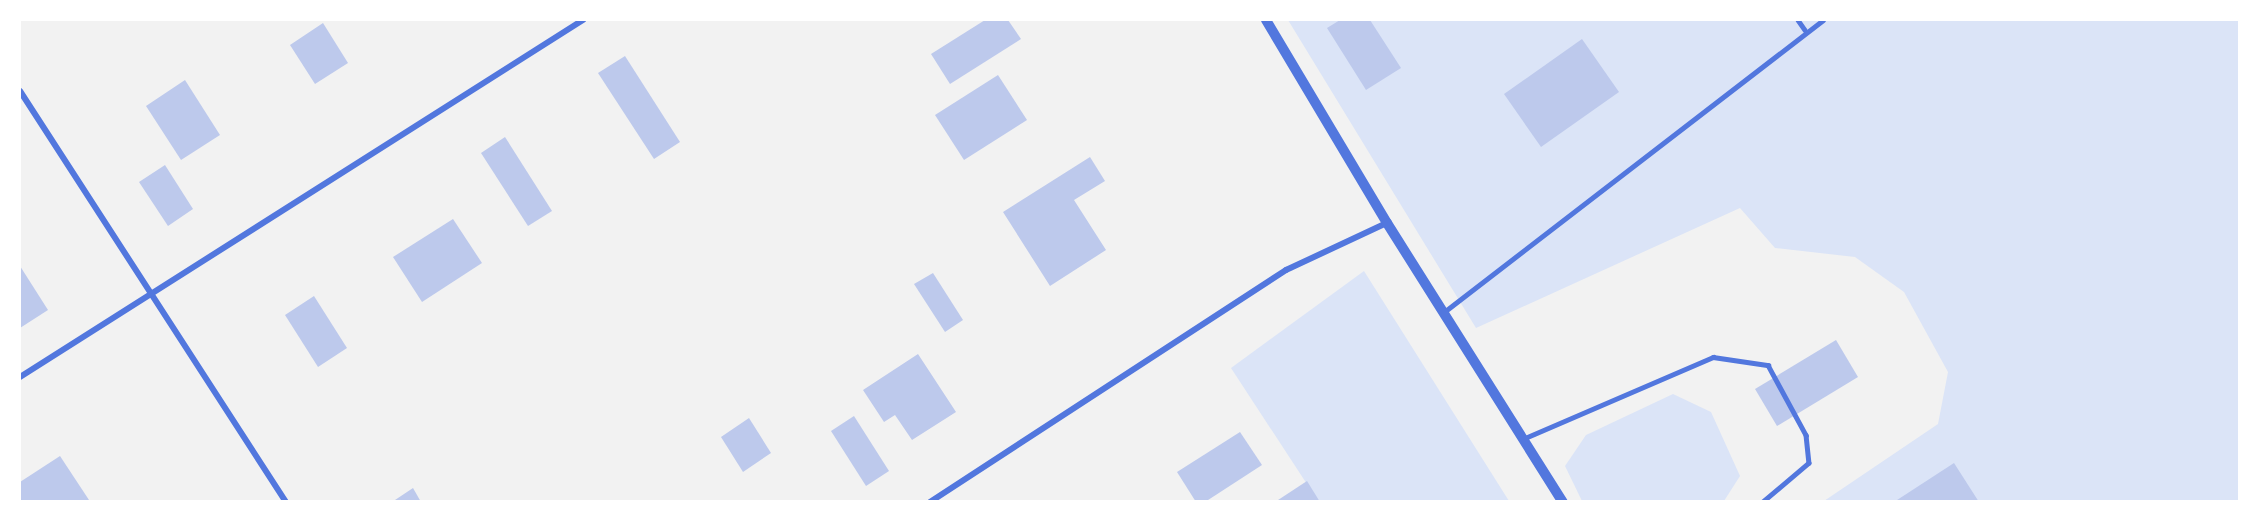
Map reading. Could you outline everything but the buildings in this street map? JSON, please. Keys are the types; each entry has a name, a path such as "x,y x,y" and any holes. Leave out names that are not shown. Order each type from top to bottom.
{"street":[{"path":"20,377 583,20"},
{"path":"1266,20 1387,223 1563,501"},
{"path":"20,91 286,501"},
{"path":"930,501 1286,270 1387,223"}],"lane":[{"path":"1798,20 1804,30"},
{"path":"1444,312 1804,30 1822,20"},
{"path":"1525,438 1713,357 1768,365 1806,435 1809,463 1763,501"}],"shaded area":[{"path":"1288,20 2239,20 2239,501 1824,501 1938,424 1948,372 1904,292 1855,257 1775,248 1740,208 1476,328"},
{"path":"1364,271 1509,501 1318,501 1231,368"},
{"path":"1673,394 1711,412 1740,476 1724,501 1582,501 1565,466 1586,435"}]}
